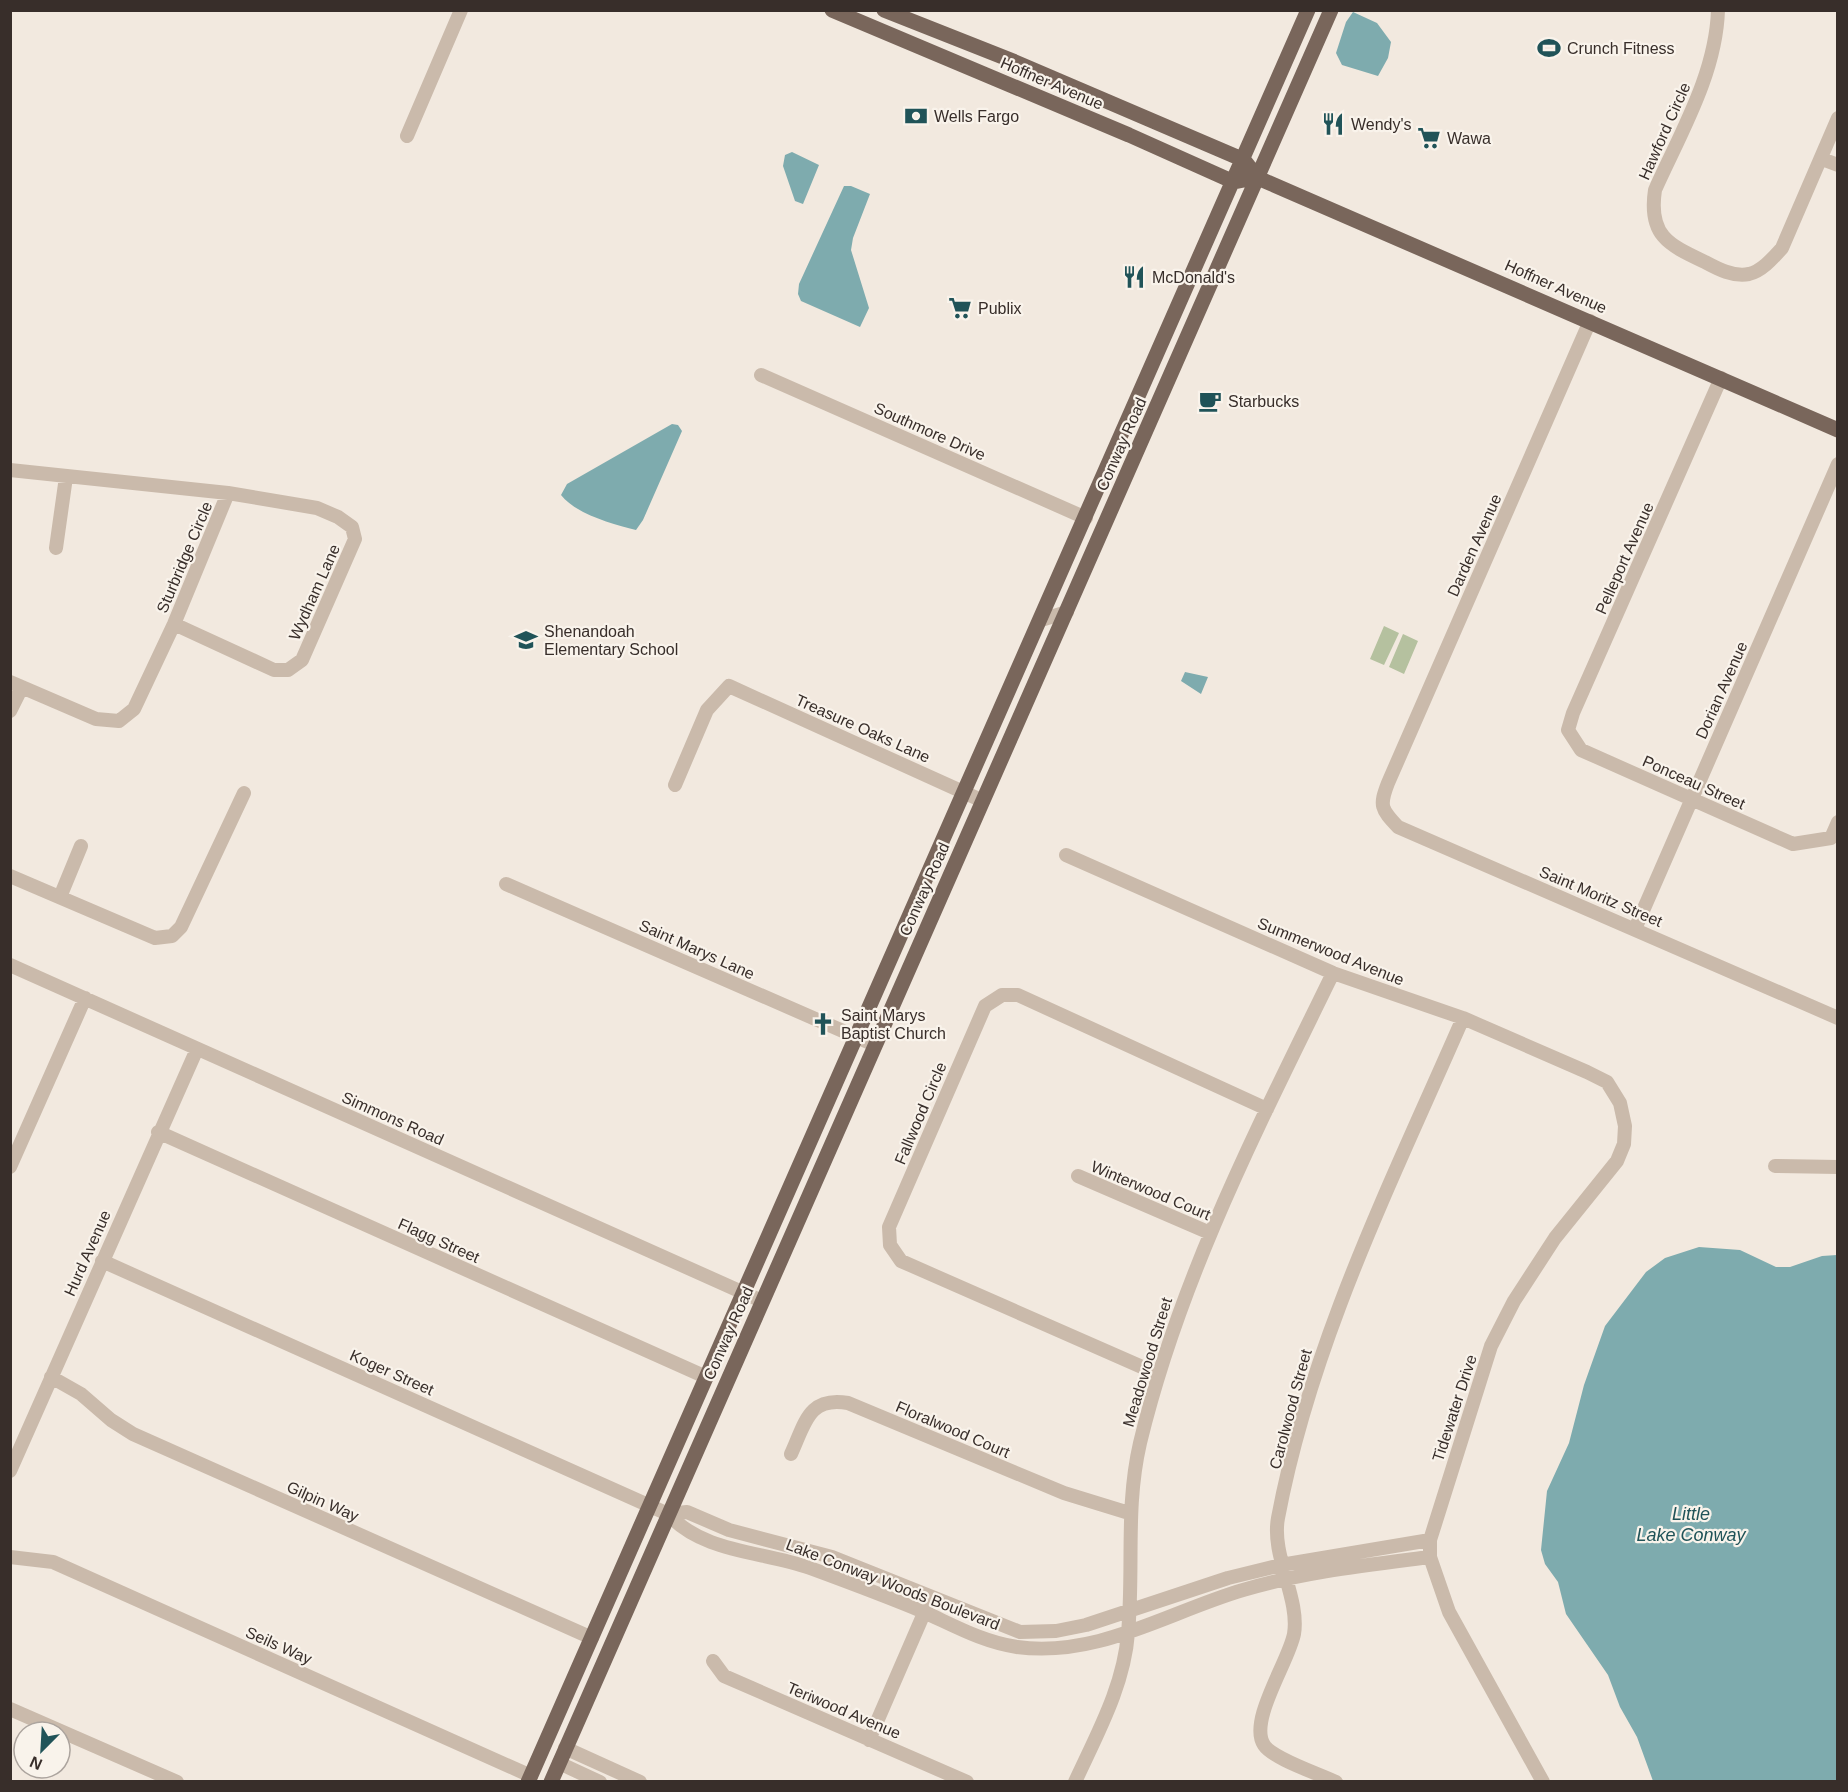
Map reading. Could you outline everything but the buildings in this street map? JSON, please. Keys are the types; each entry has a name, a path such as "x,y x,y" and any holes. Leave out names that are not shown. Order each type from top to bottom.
{"main road":[{"name":"Hoffner Avenue","path":"832,10 1129,135 1234,182"},
{"name":"Hoffner Avenue","path":"884,10 1013,61 1244,160 1258,178 1838,430"},
{"name":"Conway Road","path":"530,1780 1308,10"},
{"name":"Conway Road","path":"551,1782 1331,10"},
{"path":"1234,182 1258,178"},
{"path":"1142,440 1139,418 1154,384 1156,357"},
{"path":"1103,529 1107,499 1130,448 1124,430"},
{"path":"559,1763 559,1742 569,1708 571,1684"}],"street":[{"path":"406,136 461,10"},
{"name":"Hawford Circle","path":"1718,10 1717,32 1704,81 1655,190 1652,210 1659,229 1671,246 1725,273 1749,274 1768,263 1782,248 1838,118"},
{"path":"1821,159 1838,165"},
{"name":"Darden Avenue","path":"1388,783 1590,321"},
{"name":"Southmore Drive","path":"761,375 1086,518"},
{"name":"Pelleport Avenue","path":"1581,750 1568,730 1573,713 1721,378"},
{"name":"Dorian Avenue","path":"1635,929 1838,464"},
{"name":"Sturbridge Circle","path":"10,470 228,493 174,624 134,709 119,721 96,719 16,685"},
{"path":"57,548 66,477"},
{"name":"Wydham Lane","path":"174,624 274,670 288,670 302,660 355,539 352,527 338,517 317,508 228,493"},
{"path":"1041,620 1067,612"},
{"path":"1041,620 1057,633"},
{"path":"10,711 16,685"},
{"name":"Treasure Oaks Lane","path":"675,785 707,710 729,686 983,801"},
{"name":"Ponceau Street","path":"1581,750 1793,844 1831,838 1838,822"},
{"name":"Saint Moritz Street","path":"1388,783 1381,802 1385,813 1398,827 1838,1018"},
{"path":"12,881 60,897 155,938 172,936 181,927 244,793"},
{"path":"60,897 81,846"},
{"name":"Summerwood Avenue","path":"1066,855 1333,973 1463,1018 1587,1072"},
{"name":"Saint Marys Lane","path":"506,884 875,1045"},
{"name":"Simmons Road","path":"10,965 762,1301"},
{"name":"Meadowood Street","path":"1075,1782 1114,1695 1128,1632 1129,1513 1140,1446 1158,1374 1182,1301 1210,1233 1333,973"},
{"name":"Fallwood Circle","path":"1158,1374 901,1261 890,1245 889,1227 985,1006 1002,995 1018,995 1267,1109"},
{"path":"10,1167 85,998"},
{"name":"Carolwood Street","path":"1336,1782 1276,1754 1264,1746 1261,1737 1262,1719 1294,1633 1283,1572 1278,1521 1308,1394 1343,1293 1463,1018"},
{"name":"Hurd Avenue","path":"10,1471 197,1048"},
{"name":"Tidewater Drive","path":"1543,1782 1449,1612 1431,1557 1430,1540 1491,1346 1514,1301 1555,1238 1617,1161 1624,1144 1625,1126 1620,1103 1607,1082 1587,1072"},
{"name":"Flagg Street","path":"158,1132 706,1377"},
{"path":"1775,1166 1838,1167"},
{"name":"Winterwood Court","path":"1078,1176 1210,1233"},
{"name":"Koger Street","path":"102,1261 668,1514"},
{"name":"Gilpin Way","path":"51,1377 81,1394 111,1420 133,1434 592,1638"},
{"name":"Floralwood Court","path":"791,1454 809,1413 819,1405 834,1401 848,1403 1064,1493 1129,1513"},
{"name":"Lake Conway Woods Boulevard","path":"668,1514 687,1512 729,1530 796,1546 1020,1632 1056,1631 1129,1612 1228,1578 1431,1557"},
{"name":"Lake Conway Woods Boulevard","path":"668,1514 680,1528 711,1542 807,1567 924,1612 976,1637 1016,1647 1054,1649 1095,1643 1128,1632 1242,1590 1283,1572 1430,1540"},
{"name":"Seils Way","path":"10,1557 52,1562 530,1780"},
{"path":"869,1740 932,1597"},
{"name":"Teriwood Avenue","path":"713,1661 724,1676 967,1782"},
{"path":"11,1709 177,1782"},
{"path":"565,1748 640,1782"},
{"path":"559,1763 600,1782"}],"green space":[{"path":"1384,626 1399,633 1384,665 1370,659"},
{"path":"1403,634 1418,641 1404,674 1389,667"}],"water":[{"path":"1353,12 1377,23 1391,42 1388,58 1378,76 1342,65 1336,53 1346,22"},
{"path":"792,152 819,165 803,204 795,201 783,166 785,155"},
{"path":"844,186 851,186 870,194 853,238 851,250 869,308 860,327 801,301 798,294 799,284"},
{"path":"672,424 678,425 682,431 643,520 636,530 585,513 561,495 567,484"},
{"path":"1185,672 1208,677 1201,694 1181,681"},
{"name":"Little Lake Conway","path":"1699,1247 1740,1250 1776,1267 1790,1267 1822,1256 1837,1255 1837,1781 1653,1781 1637,1737 1620,1707 1608,1675 1566,1614 1558,1582 1545,1564 1541,1550 1547,1491 1569,1443 1584,1385 1605,1326 1646,1272 1665,1258"}],"place":[{"name":"Crunch Fitness","path":"1549,48"},
{"name":"Wells Fargo","path":"916,116"},
{"name":"Wendy's","path":"1333,124"},
{"name":"Wawa","path":"1429,138"},
{"name":"McDonald's","path":"1134,277"},
{"name":"Publix","path":"960,308"},
{"name":"Starbucks","path":"1210,401"},
{"name":"Shenandoah Elementary School","path":"526,640"},
{"name":"Saint Marys Baptist Church","path":"823,1024"}]}
